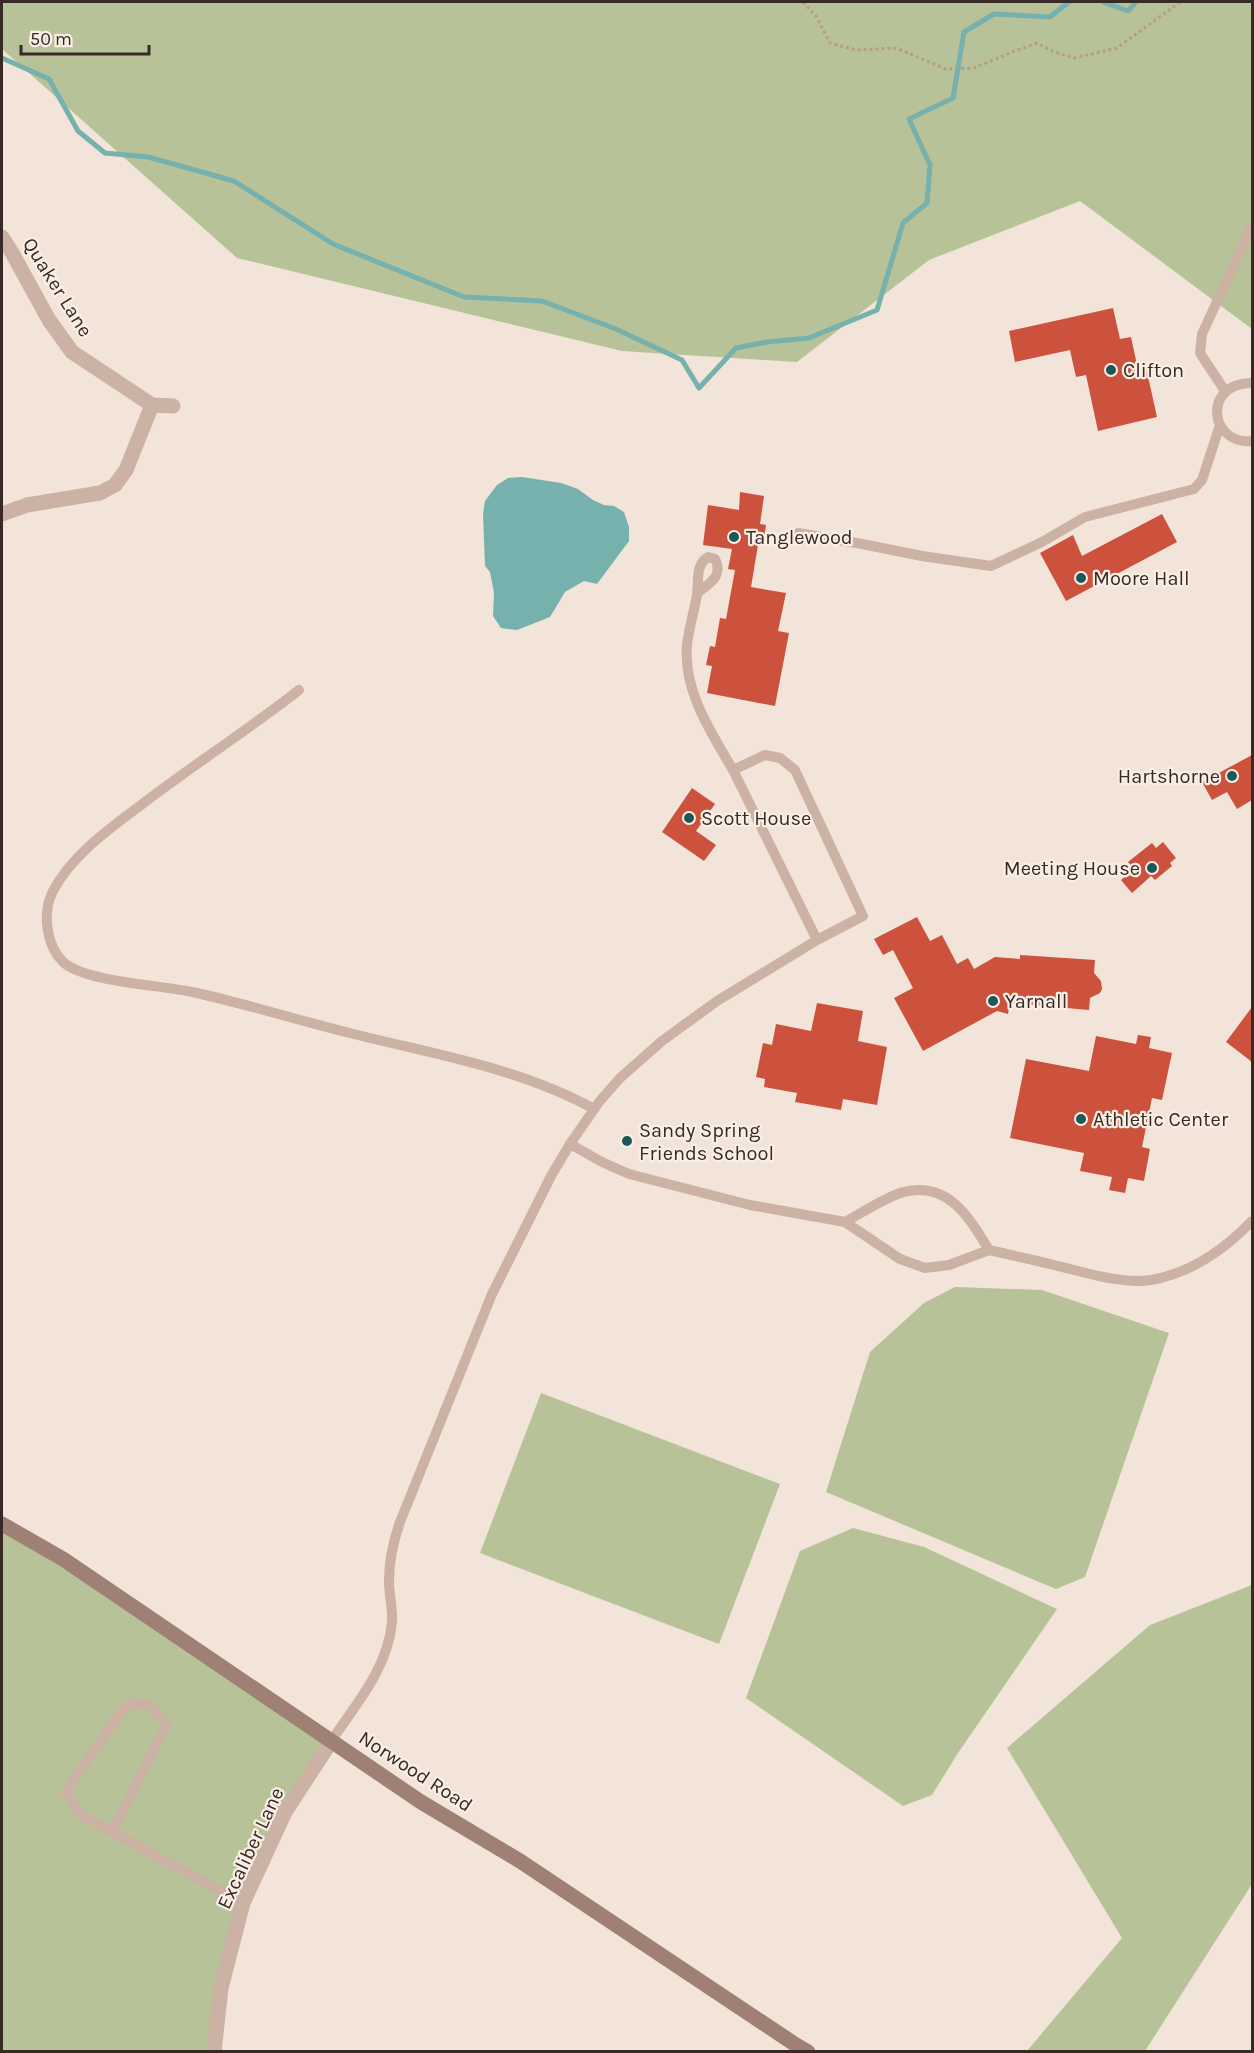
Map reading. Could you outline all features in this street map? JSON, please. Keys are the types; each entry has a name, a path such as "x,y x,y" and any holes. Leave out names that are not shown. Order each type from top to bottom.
{"main road":[{"name":"Norwood Road","path":"2,1524 63,1559 421,1802 520,1861 808,2052"}],"street":[{"name":"Quaker Lane","path":"2,237 49,320 72,352 152,405 173,406"},
{"path":"2,514 27,505 100,493 116,485 126,470 152,405"},
{"name":"Excaliber Lane","path":"214,2052 221,1988 243,1903 285,1812 332,1740"}],"lane":[{"path":"1225,391 1200,353 1203,334 1252,226"},
{"path":"798,533 991,566 1042,542 1085,517 1194,489 1202,480 1220,425 1217,408 1219,400 1225,391 1240,383 1252,383"},
{"path":"1220,425 1229,436 1240,441 1252,441"},
{"path":"697,593 687,646 688,673 696,702 817,940"},
{"path":"299,690 264,718 180,775 107,830 67,869 52,893 46,920 52,947 64,963 81,972 176,988 246,1004 351,1034 512,1074 566,1093 594,1108"},
{"path":"332,1740 378,1671 388,1646 392,1620 389,1582 391,1550 404,1511 492,1294 551,1176 570,1144 594,1108 620,1078 662,1041 717,1001 817,940 863,916 795,770 780,759 765,755 732,770"},
{"path":"570,1144 629,1174 750,1205 845,1222 900,1259 925,1268 949,1265 989,1250 1110,1278 1150,1280 1207,1260 1234,1240 1252,1221"},
{"path":"845,1222 902,1192 924,1189 944,1194 970,1218 989,1250"},
{"path":"112,1832 167,1724 149,1705 128,1704 65,1792 83,1816 112,1832 243,1903"}],"path":[{"path":"803,2 816,16 830,44 856,50 896,48 946,69 974,69 1037,44 1074,58 1117,48 1180,2"}],"green space":[{"path":"2,2 1252,2 1252,329 1080,201 929,260 797,362 622,351 237,258 2,49"},
{"path":"955,1287 1042,1290 1169,1333 1085,1577 1056,1589 826,1492 870,1352 924,1303"},
{"path":"541,1393 780,1484 719,1644 480,1553"},
{"path":"2,1524 332,1740 243,1903 214,2051 2,2051"},
{"path":"853,1528 924,1547 1057,1609 958,1753 932,1795 903,1806 746,1698 800,1551"},
{"path":"1252,1585 1252,1884 1145,2051 1027,2051 1122,1938 1007,1748 1150,1625"}],"water":[{"path":"522,477 561,483 578,489 604,505 614,506 624,512 629,527 629,541 597,584 584,581 565,592 550,617 517,630 501,628 493,616 494,593 490,572 485,566 483,514 485,501 497,485 508,478"}],"building":[{"name":"Clifton","path":"1113,308 1120,339 1131,337 1137,365 1145,363 1157,417 1098,431 1086,375 1076,377 1070,350 1015,362 1009,331"},
{"path":"740,492 764,496 760,524 766,525 763,546 758,545 751,587 786,593 778,631 789,633 775,706 707,693 712,666 706,665 710,646 715,647 720,618 726,619 735,570 728,569 732,549 703,545 708,505 739,510"},
{"name":"Moore Hall","path":"1162,514 1177,542 1066,601 1040,553 1073,535 1082,556"},
{"name":"Hartshorne","path":"1252,755 1252,800 1237,809 1227,792 1212,800 1202,782"},
{"name":"Scott House","path":"692,788 715,804 696,831 716,845 704,861 662,832"},
{"name":"Meeting House","path":"1163,842 1176,858 1170,863 1172,866 1155,880 1151,876 1132,893 1121,880 1134,869 1128,862 1152,843 1156,848"},
{"name":"Yarnall","path":"917,917 930,941 942,935 957,964 968,958 974,969 995,957 1020,959 1020,955 1095,960 1094,973 1101,981 1102,989 1100,993 1090,998 1089,1010 1010,1003 1008,1014 997,1011 923,1051 894,998 913,988 893,950 883,955 874,939"},
{"path":"817,1003 863,1011 858,1041 887,1047 877,1105 843,1099 841,1110 795,1102 797,1093 764,1087 765,1079 756,1077 763,1043 772,1045 776,1024 811,1031"},
{"path":"1252,1007 1252,1062 1226,1042"},
{"name":"Athletic Center","path":"1138,1035 1151,1037 1149,1048 1172,1053 1162,1100 1152,1098 1142,1147 1150,1149 1144,1181 1128,1178 1125,1193 1109,1190 1112,1177 1080,1171 1084,1153 1010,1138 1026,1059 1089,1071 1096,1036 1136,1044"}],"waterway":[{"path":"2,58 49,79 78,131 105,153 148,157 234,181 333,244 464,297 542,301 616,329 682,360 699,388 736,348 809,338 877,310 903,223 927,203 930,165 909,119 953,98 964,32 994,14 1050,17 1069,2"},
{"path":"1103,2 1128,11 1136,2"}],"place":[{"name":"Clifton","path":"1111,370"},
{"name":"Tanglewood","path":"734,537"},
{"name":"Moore Hall","path":"1081,578"},
{"name":"Hartshorne","path":"1232,776"},
{"name":"Scott House","path":"689,818"},
{"name":"Meeting House","path":"1152,868"},
{"name":"Yarnall","path":"993,1001"},
{"name":"Athletic Center","path":"1081,1119"},
{"name":"Sandy Spring Friends School","path":"627,1141"}]}
